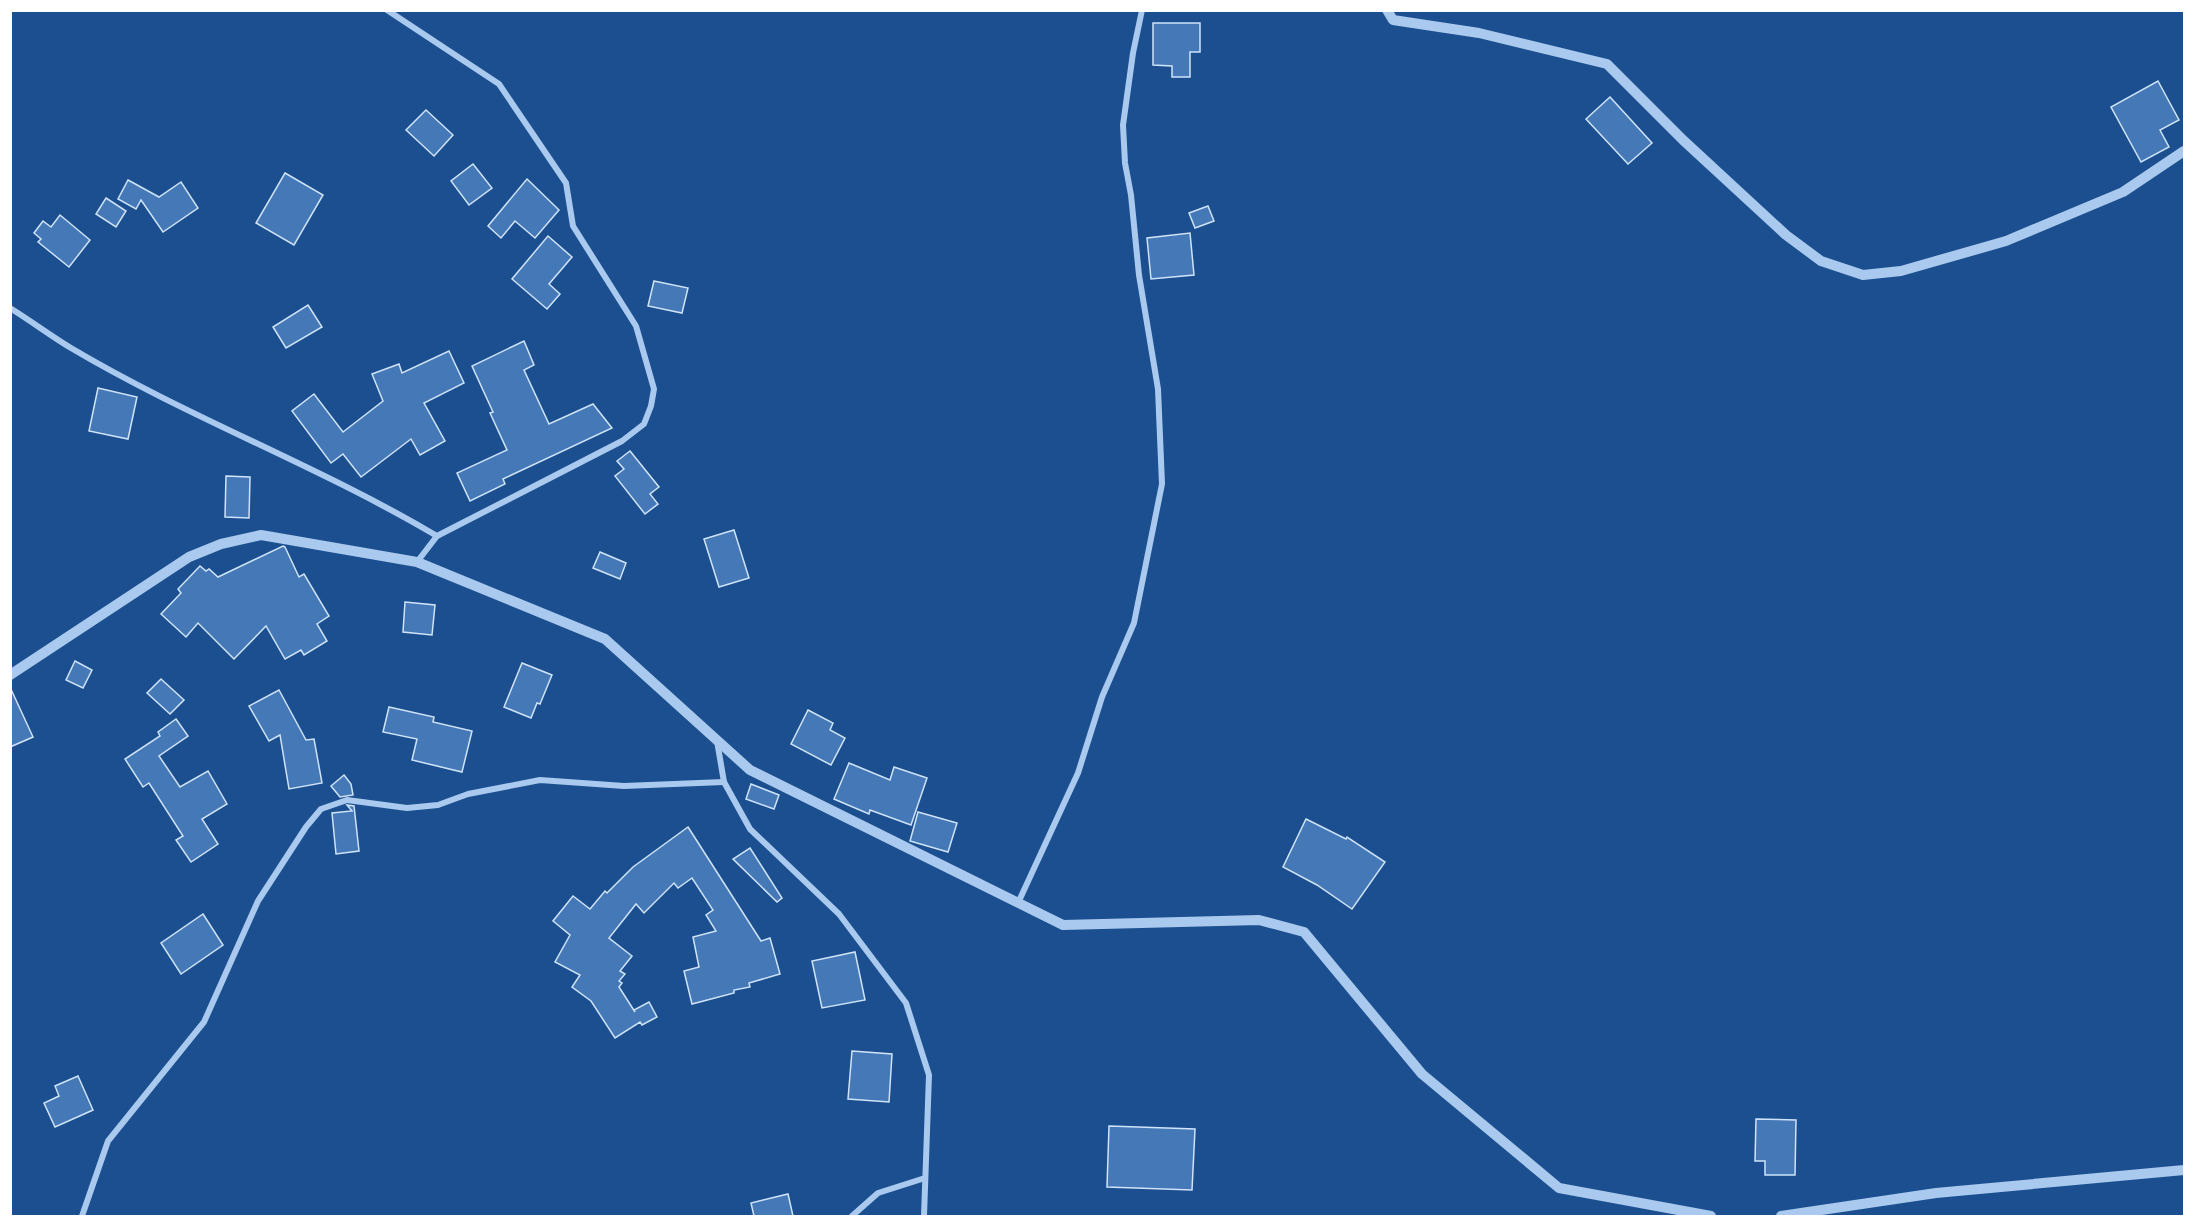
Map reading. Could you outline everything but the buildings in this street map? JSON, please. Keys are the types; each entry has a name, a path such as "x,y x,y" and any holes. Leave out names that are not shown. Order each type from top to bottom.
{"street":[{"path":"387,10 499,84 566,183 573,226 636,326 654,389 644,424 622,441 437,536 417,562"},
{"path":"1018,903 1078,773 1102,697 1134,623 1162,484 1158,389 1139,275 1131,195 1125,163 1123,125 1133,53 1142,10"},
{"path":"1387,10 1393,20 1479,33 1607,64 1683,140 1786,235 1821,261 1863,275 1901,271 2006,241 2123,192 2184,151"},
{"path":"10,308 81,353 183,407 391,509 437,536"},
{"path":"10,675 189,557 221,544 261,535 417,562 605,639 750,770 1063,925 1259,920 1304,932 1422,1074 1559,1188 1711,1216"},
{"path":"717,740 724,782 750,829 839,914 906,1003 929,1075 924,1216"},
{"path":"82,1216 108,1141 204,1022 258,901 306,827 321,809 347,801 407,808 438,805 468,794 540,780 624,786 724,782"},
{"path":"1781,1216 1936,1193 2184,1170"},
{"path":"852,1216 878,1193 925,1178"}]}
